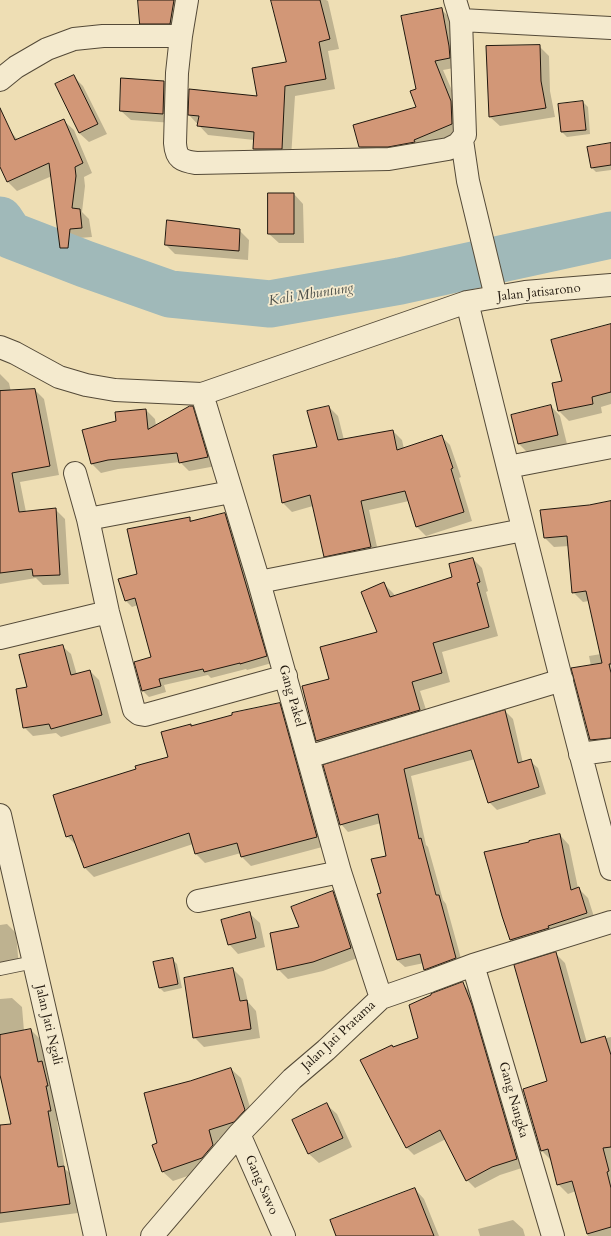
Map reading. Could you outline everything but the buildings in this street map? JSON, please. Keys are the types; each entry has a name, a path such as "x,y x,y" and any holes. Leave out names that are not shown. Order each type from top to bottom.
{"street":[{"path":"187,0 181,36 176,91 175,151 180,158 187,162 196,163 389,159 448,149 458,144 465,135 458,10 611,28"},
{"path":"0,80 16,67 47,49 74,39 103,36 181,36"},
{"path":"462,140 468,181 494,290"},
{"name":"Jalan Jatisarono","path":"202,394 467,302 494,290 525,292 611,285"},
{"path":"467,302 523,530 611,869"},
{"path":"0,347 15,353 59,377 86,385 115,390 202,394"},
{"name":"Gang Pakel","path":"202,394 259,582 340,872 381,998"},
{"path":"508,467 611,447"},
{"path":"75,473 88,519 108,612 134,710 140,714 145,714 286,676"},
{"path":"88,519 231,492"},
{"path":"259,582 523,530"},
{"path":"0,638 108,612"},
{"path":"308,758 562,680"},
{"path":"580,754 611,750"},
{"name":"Jalan Jati Ngali","path":"0,814 7,878 34,962 95,1236"},
{"path":"198,901 340,872"},
{"name":"Jalan Jati Pratama","path":"152,1236 239,1134 292,1079 326,1050 381,998 430,982 473,965 611,922"},
{"name":"Gang Nangka","path":"473,965 553,1236"},
{"name":"Gang Sawo","path":"239,1134 284,1236"}],"lane":[{"path":"0,969 34,962"}],"waterway":[{"name":"Kali Mbuntung","path":"0,220 10,235 85,264 170,294 270,304 400,281 611,235"}]}
